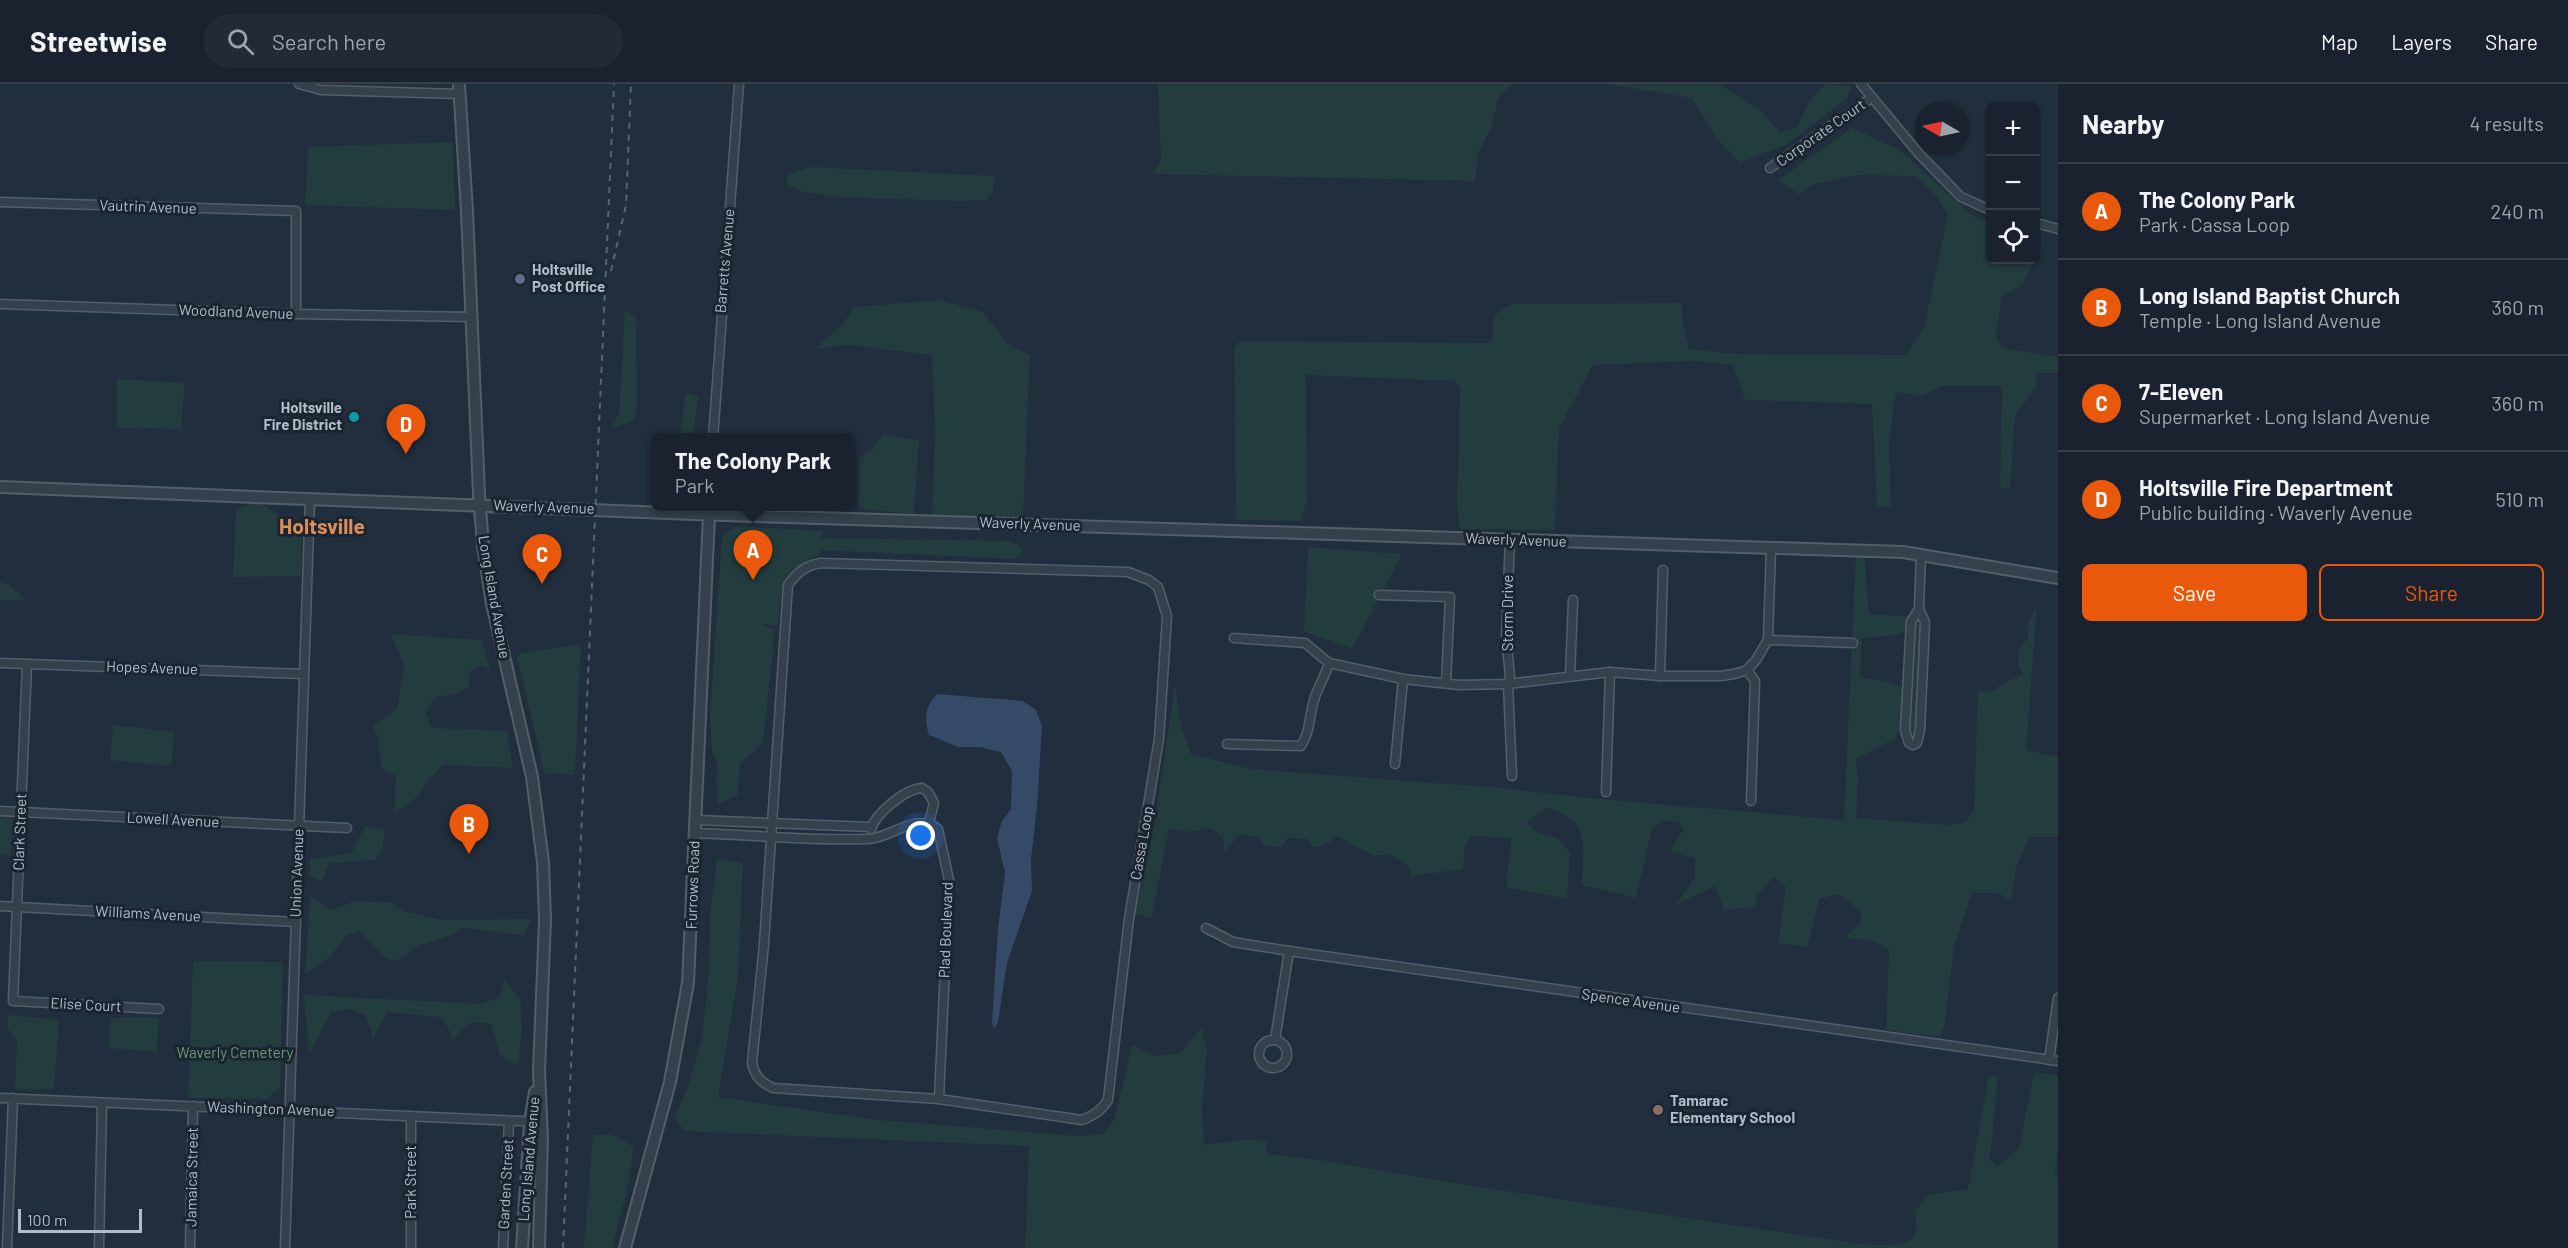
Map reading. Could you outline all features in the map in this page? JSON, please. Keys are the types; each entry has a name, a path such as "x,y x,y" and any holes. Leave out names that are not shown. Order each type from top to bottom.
{"street":[{"path":"299,84 321,90 459,89"},
{"name":"Barretts Avenue","path":"713,433 740,84"},
{"path":"1861,84 1961,197 1986,208"},
{"name":"Long Island Avenue","path":"459,89 483,546 495,622 532,777 541,838 545,920 539,1071 536,1122 522,1248"},
{"name":"Corporate Court","path":"1770,168 1871,98"},
{"name":"Vautrin Avenue","path":"0,202 296,212 296,314"},
{"path":"2040,224 2058,229"},
{"name":"Woodland Avenue","path":"0,304 296,314 472,317"},
{"name":"Waverly Avenue","path":"0,487 651,509"},
{"name":"Union Avenue","path":"285,1248 310,498"},
{"name":"Waverly Avenue","path":"709,511 1921,554 2058,578"},
{"name":"Furrows Road","path":"625,1248 670,1082 681,1030 689,968 709,511"},
{"name":"Storm Drive","path":"1509,540 1506,636 1510,675 1508,684 1512,776"},
{"path":"1234,638 1305,643 1329,663 1403,679 1446,683 1508,684 1610,672 1660,676 1721,676 1747,670 1768,640 1771,548"},
{"path":"1919,609 1911,622 1905,730 1909,743 1913,745 1917,743 1920,730 1925,622 1919,609 1921,554"},
{"name":"Cassa Loop","path":"821,563 1128,572 1149,580 1158,587 1167,616 1159,739 1129,919 1108,1100 1102,1110 1082,1120 939,1098 773,1088 762,1082 755,1074 752,1063 764,944 772,823 788,585 798,571 821,563"},
{"path":"1660,676 1663,570"},
{"path":"1379,595 1450,597 1446,683"},
{"path":"1570,676 1573,600"},
{"path":"1768,640 1853,643"},
{"name":"Hopes Avenue","path":"0,663 304,674"},
{"path":"1227,744 1301,746 1309,733 1313,703 1323,683 1329,663"},
{"name":"Clark Street","path":"13,1000 27,664"},
{"path":"1747,670 1755,681 1751,801"},
{"path":"1606,792 1610,672"},
{"path":"1395,764 1403,679"},
{"path":"696,833 871,839 912,823 929,823 934,803 928,792 922,788 914,788 896,800 871,826 871,839"},
{"name":"Lowell Avenue","path":"0,811 347,828"},
{"path":"696,820 871,826"},
{"name":"Plad Boulevard","path":"929,823 938,829 949,880 939,1098"},
{"name":"Williams Avenue","path":"0,906 295,922"},
{"name":"Spence Avenue","path":"1206,928 1233,942 1289,951 2053,1061"},
{"path":"1275,1040 1289,951"},
{"path":"2053,1061 2058,998"},
{"name":"Elise Court","path":"13,1000 159,1009"},
{"name":"Washington Avenue","path":"0,1098 288,1109 536,1122"},
{"path":"7,1248 13,1098"},
{"path":"99,1248 102,1103"},
{"name":"Jamaica Street","path":"190,1248 193,1106"},
{"name":"Park Street","path":"411,1116 411,1248"},
{"name":"Garden Street","path":"503,1248 509,1121"},
{"name":"Long Island Avenue","path":"536,1122 540,1248"}],"green space":[{"path":"1158,84 1513,84 1498,98 1491,129 1478,153 1475,181 1154,174 1161,158"},
{"path":"1607,84 1719,84 1760,110 1780,132 1797,127 1809,102 1825,84 1852,86 1847,99 1786,145 1740,163 1717,139 1692,98"},
{"path":"1852,128 1900,150 1973,216 1986,221 1986,264 2033,264 2022,285 2002,297 1996,336 2002,348 2058,357 2058,373 2036,373 2037,385 2015,416 2010,488 2000,489 2002,386 1942,386 1922,396 1896,392 1889,442 1891,506 1877,507 1872,404 1745,400 1733,365 1698,361 1593,365 1559,428 1555,530 1459,529 1457,502 1460,387 1453,381 1306,375 1307,499 1301,521 1236,520 1234,347 1240,341 1487,343 1493,338 1493,325 1498,312 1514,304 1682,303 1683,325 1689,349 1737,354 1906,355 1924,327 1948,216 1935,194 1915,176 1858,175 1816,184 1798,194 1778,180"},
{"path":"453,142 455,210 305,205 308,147"},
{"path":"811,167 995,176 993,191 986,200 960,201 838,197 799,191 786,183 787,175"},
{"path":"940,300 983,312 1008,344 1030,355 1023,519 932,515 935,433 932,355 848,345 815,349 843,324 854,307"},
{"path":"625,312 636,316 637,405 634,421 612,428 619,413"},
{"path":"117,379 185,383 181,429 117,428"},
{"path":"686,393 698,397 694,433 680,433"},
{"path":"883,435 919,440 914,514 859,509 859,457 873,449"},
{"path":"258,502 284,518 302,537 301,576 233,577 236,509"},
{"path":"736,526 822,531 822,538 1012,541 1023,550 1015,559 821,550 820,555 798,567 786,582 780,601 778,625 762,624 775,630 763,743 740,764 738,795 718,804 716,783 718,764 712,753 710,718 722,535"},
{"path":"1308,547 1402,554 1353,648 1304,632"},
{"path":"1856,551 1864,551 1869,614 1914,617 1919,609 1925,622 1920,730 1913,745 1905,719 1894,739 1856,759 1858,778 1856,818 1950,825 1965,822 1974,810 1978,692 1994,690 2023,675 2018,662 2020,647 2028,638 2028,625 2037,603 2026,750 2058,757 2058,837 2029,837 2016,868 2011,902 1999,893 1972,893 1954,947 1945,1024 1940,1037 1886,1030 1889,951 1877,942 1845,937 1861,923 1861,911 1838,894 1819,899 1807,947 1778,943 1786,887 1773,877 1757,896 1754,907 1724,910 1715,886 1676,905 1695,877 1695,858 1670,851 1683,830 1680,823 1663,820 1652,828 1636,898 1582,885 1583,851 1578,826 1564,814 1547,807 1527,822 1536,832 1558,838 1570,852 1567,899 1506,887 1511,838 1472,836 1465,846 1463,869 1411,876 1409,866 1390,855 1372,855 1337,836 1325,845 1313,848 1308,839 1288,838 1281,847 1265,846 1258,837 1240,834 1224,852 1223,837 1210,828 1192,832 1169,829 1152,918 1135,914 1153,833 1175,685 1181,726 1191,754 1250,769 1502,788 1588,798 1844,820","holes":["1910,630 1907,688 1860,677 1862,639 1895,636"]},
{"path":"0,582 8,584 26,600 0,600"},
{"path":"390,634 482,640 490,669 481,666 471,670 469,687 454,694 434,698 426,712 432,728 507,731 513,768 443,765 429,779 419,796 394,813 396,776 382,769 378,738 373,726 397,709 404,664"},
{"path":"581,644 575,775 555,773 545,775 517,657 521,653"},
{"path":"113,725 175,732 171,766 110,760"},
{"path":"0,817 13,818 11,856 0,855"},
{"path":"365,826 385,830 382,851 374,860 329,863 322,882 309,876 310,860 352,852"},
{"path":"717,858 743,863 738,978 718,1097 878,1120 1080,1136 1103,1134 1114,1120 1132,1045 1156,1056 1181,1053 1201,1028 1207,1049 1202,1107 1204,1145 1248,1139 1267,1142 1266,1154 1320,1160 1486,1188 1861,1244 1883,1245 1906,1242 1915,1235 1915,1211 1930,1194 1968,1189 1989,1075 1998,1077 1990,1160 1997,1167 2019,1148 2034,1072 2058,1076 2058,1149 2055,1171 2058,1179 2058,1248 1025,1248 1029,1146 684,1131 675,1117 688,1087 702,1038 709,971 710,914"},
{"path":"310,895 332,910 355,901 391,902 403,911 441,920 532,919 523,935 463,928 447,937 417,946 399,960 387,959 360,931 346,935 330,957 305,974"},
{"name":"Waverly Cemetery","path":"193,961 283,962 280,1088 266,1099 188,1098"},
{"path":"504,979 520,999 522,1029 518,1066 500,1055 491,1024 472,1022 453,1039 445,1022 439,1017 388,1012 373,1038 366,1016 351,1009 331,1012 309,1055 304,995 481,1004 500,997"},
{"path":"8,1015 59,1020 54,1089 15,1090 17,1041 8,1029"},
{"path":"159,1017 157,1052 108,1048 111,1018"},
{"path":"612,1134 634,1147 627,1191 612,1248 584,1248 593,1135"}],"water":[{"path":"937,694 1023,701 1036,710 1042,726 1031,859 1032,891 1007,963 998,1022 994,1028 992,1023 998,928 1005,873 997,838 1002,821 1011,809 1012,771 1001,752 979,747 958,747 929,735 926,724 927,713 930,703"}],"railway":[{"path":"563,1248 614,84"},
{"path":"611,271 626,205 631,84"}],"place":[{"name":"Holtsville Post Office","path":"520,279"},
{"name":"Holtsville Fire District","path":"354,417"},
{"name":"Holtsville Fire Department","path":"406,454"},
{"name":"The Colony Park","path":"753,580"},
{"name":"7-Eleven","path":"542,584"},
{"name":"Long Island Baptist Church","path":"469,854"},
{"name":"Tamarac Elementary School","path":"1658,1110"}],"district":[{"name":"Holtsville","path":"322,527"}]}
